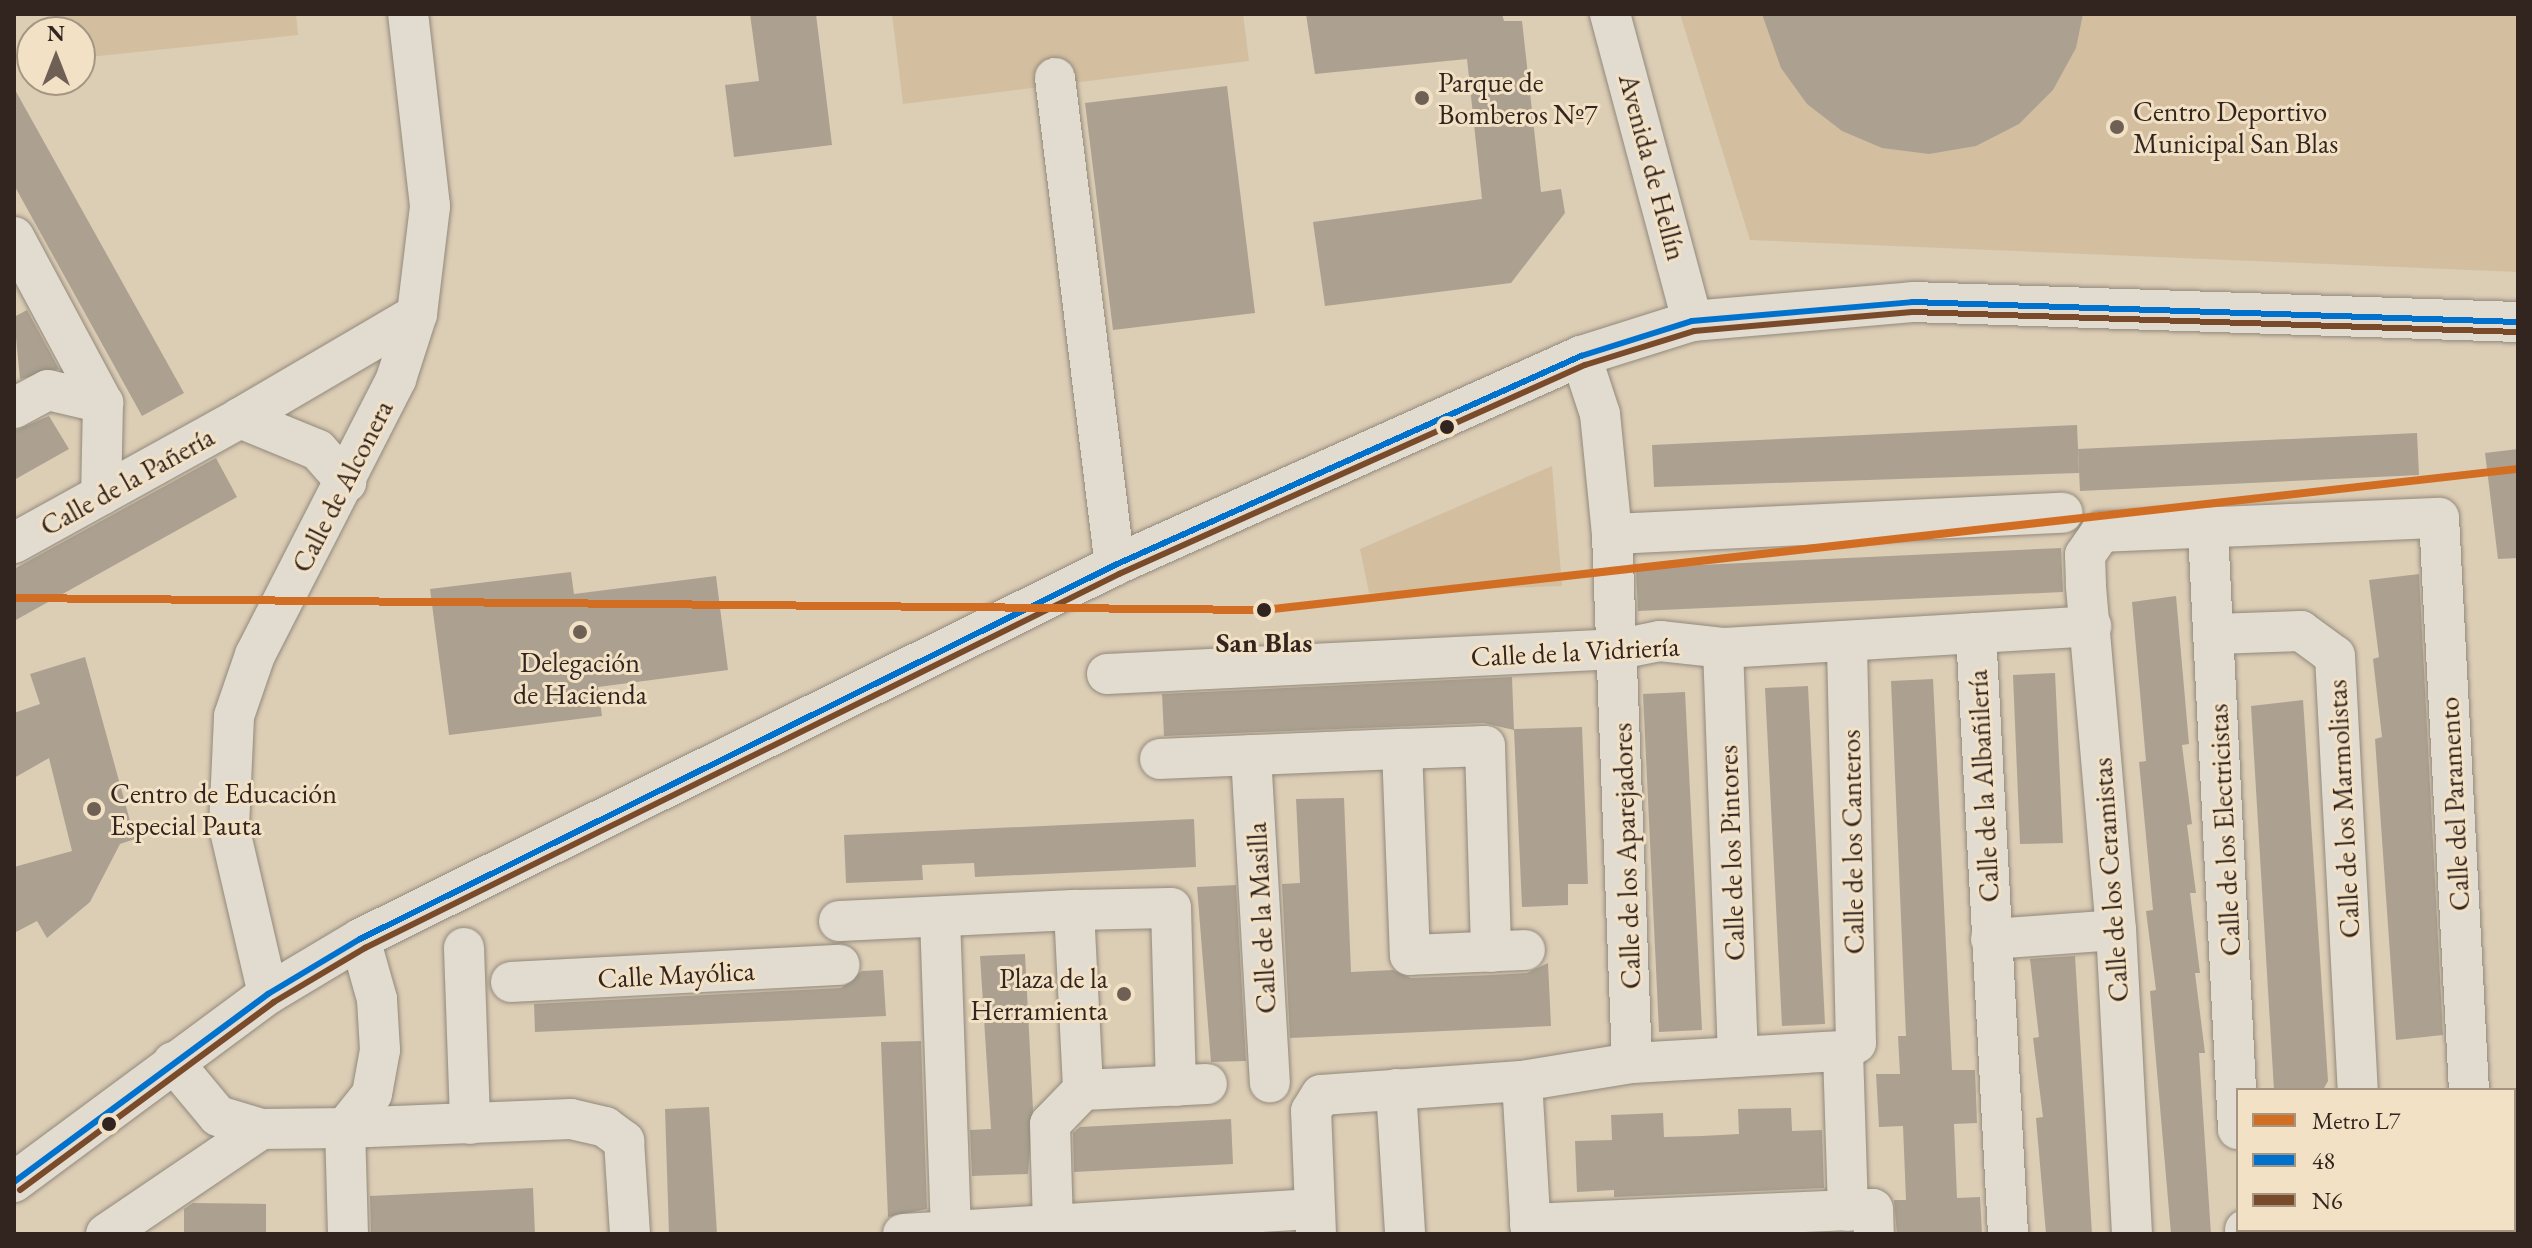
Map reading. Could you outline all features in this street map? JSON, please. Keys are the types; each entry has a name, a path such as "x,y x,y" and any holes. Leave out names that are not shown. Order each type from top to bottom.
{"street":[{"name":"Calle de Alconera","path":"268,994 229,827 234,716 255,655 396,379 417,314 430,206 408,14"},
{"name":"Avenida de Hellín","path":"1610,14 1692,321"},
{"path":"1055,78 1115,565"},
{"path":"14,237 103,403 101,495"},
{"path":"14,1182 268,994 360,939 1115,565 1581,356 1692,321 1912,302 2518,322"},
{"name":"Calle de la Pañería","path":"14,543 240,418 417,314"},
{"path":"1581,356 1600,414 1620,649"},
{"path":"14,408 48,390 103,403"},
{"name":"Calle de la Pañería","path":"240,418 318,450 346,482"},
{"path":"1612,534 2063,513"},
{"name":"Calle del Paramento","path":"2208,531 2439,518 2469,1088"},
{"name":"Calle de los Ceramistas","path":"2132,1234 2116,930 2085,555 2101,532 2208,531"},
{"name":"Calle de los Electricistas","path":"2208,531 2236,1088"},
{"name":"Calle de la Vidriería","path":"1107,674 1620,649 1660,641 1723,648 2091,626"},
{"name":"Calle de los Marmolistas","path":"2215,634 2301,631 2335,656 2358,1088"},
{"name":"Calle de la Albañilería","path":"1976,633 2008,1234"},
{"name":"Calle de los Canteros","path":"1847,641 1849,1047 1865,1218"},
{"name":"Calle de los Pintores","path":"1723,648 1738,1057"},
{"name":"Calle de los Aparejadores","path":"1620,649 1632,1063"},
{"path":"1160,759 1342,751 1485,746 1508,951 1410,955 1402,749"},
{"name":"Calle de la Masilla","path":"1251,755 1270,1082"},
{"path":"839,921 1171,908 1192,1085 1083,1090 1050,1124 1053,1225"},
{"path":"1074,910 1083,1090"},
{"path":"940,917 951,1232"},
{"name":"Calle de la Albañilería","path":"1991,939 2116,930"},
{"path":"348,1234 345,1128 372,1094 380,1050 377,999 360,939"},
{"path":"464,948 470,1124"},
{"name":"Calle Mayólica","path":"511,982 840,965"},
{"path":"903,1234 1053,1225 1315,1221 1311,1111 1321,1095 1522,1081 1632,1063 1849,1047"},
{"path":"173,1062 218,1116 261,1129 571,1119 605,1127 624,1141 630,1234"},
{"path":"1522,1081 1530,1229 1865,1218"},
{"path":"1396,1089 1405,1234"},
{"path":"106,1234 261,1129"}],"shaded area":[{"path":"296,14 298,35 96,56 96,16 51,16"},
{"path":"892,14 1243,14 1249,61 903,104"},
{"name":"Centro Deportivo Municipal San Blas","path":"1680,14 2518,14 2518,272 1750,240"},
{"path":"1552,466 1562,586 1369,593 1360,549"}],"building":[{"path":"750,14 816,14 832,145 734,157 725,85 759,81"},
{"path":"1306,14 1502,14 1504,21 1522,21 1541,192 1561,189 1565,213 1511,283 1325,306 1313,222 1482,199 1467,59 1315,74"},
{"path":"1762,14 2083,14 2076,48 2053,90 2019,124 1976,146 1929,154 1882,148 1842,131 1807,104 1781,68"},
{"path":"1227,86 1255,313 1113,330 1085,103"},
{"path":"14,88 184,393 142,416 14,185"},
{"path":"27,310 59,369 20,379 14,317"},
{"path":"49,416 69,449 14,480 14,431"},
{"path":"2077,425 2079,473 1654,487 1652,445"},
{"path":"2417,433 2419,475 2080,491 2078,449"},
{"path":"2518,449 2518,558 2498,559 2485,453"},
{"path":"216,458 237,497 14,621 14,569"},
{"path":"2061,548 2063,592 1638,611 1636,568"},
{"name":"Delegación de Hacienda","path":"571,572 574,594 716,576 728,670 598,687 602,716 449,735 430,589"},
{"path":"2419,574 2443,1035 2396,1040 2375,739 2382,737 2373,659 2379,657 2369,580"},
{"path":"2176,596 2189,744 2182,745 2192,824 2187,825 2196,893 2190,893 2200,973 2195,973 2205,1053 2199,1053 2211,1234 2171,1234 2150,991 2156,990 2146,911 2153,910 2139,762 2146,761 2132,602"},
{"name":"Centro de Educación Especial Pauta","path":"85,657 135,839 120,844 90,902 47,938 37,921 14,933 14,867 72,851 49,758 14,778 14,713 40,704 30,674"},
{"path":"2055,673 2063,843 2020,844 2013,675"},
{"path":"1512,677 1514,729 1582,727 1588,884 1568,884 1568,905 1522,907 1514,730 1484,723 1164,736 1162,694"},
{"path":"1933,679 1952,1070 1975,1070 1977,1123 1954,1124 1957,1198 1980,1197 1982,1234 1897,1234 1894,1200 1906,1200 1903,1126 1879,1127 1876,1074 1900,1074 1898,1036 1906,1036 1891,681"},
{"path":"1808,686 1825,1024 1782,1026 1765,688"},
{"path":"1685,692 1702,1030 1659,1032 1643,694"},
{"path":"2303,700 2328,1081 2324,1088 2274,1088 2251,706"},
{"path":"1344,798 1351,972 1393,970 1411,978 1492,975 1527,973 1548,963 1551,1026 1290,1038 1282,884 1300,883 1296,799"},
{"path":"1194,819 1196,867 975,877 974,863 922,865 923,880 846,883 844,835"},
{"path":"1236,885 1246,1061 1211,1062 1197,887"},
{"path":"1025,954 1033,1109 1028,1174 972,1176 970,1130 991,1129 980,956"},
{"path":"2075,956 2092,1234 2046,1234 2036,1118 2043,1117 2033,1038 2039,1037 2030,959"},
{"path":"883,970 886,1016 535,1032 534,1004 841,988 862,971"},
{"path":"921,1041 927,1209 888,1217 881,1042"},
{"path":"709,1107 717,1234 669,1234 665,1109"},
{"path":"1791,1108 1792,1131 1822,1130 1824,1188 1614,1197 1614,1190 1577,1192 1575,1141 1612,1140 1611,1115 1663,1113 1664,1137 1702,1136 1739,1134 1738,1109"},
{"path":"1231,1119 1233,1164 1074,1172 1073,1133 1080,1127"},
{"path":"533,1188 535,1234 371,1234 370,1196"},
{"path":"193,1203 266,1204 266,1234 184,1233 184,1209"}],"metro line":[{"name":"L7","path":"14,598 1264,610 2518,469"}],"transit line":[{"name":"48","path":"14,1182 268,994 360,939 1115,565 1581,356 1692,321 1912,302 2518,322"},
{"name":"N6","path":"20,1190 274,1002 365,948 1119,574 1585,365 1694,331 1912,312 2518,332"}],"place":[{"name":"Parque de Bomberos Nº7","path":"1422,98"},
{"name":"Centro Deportivo Municipal San Blas","path":"2117,127"},
{"name":"San Blas","path":"1264,610"},
{"name":"Delegación de Hacienda","path":"580,632"},
{"name":"Centro de Educación Especial Pauta","path":"94,809"},
{"name":"Plaza de la Herramienta","path":"1124,994"}]}
